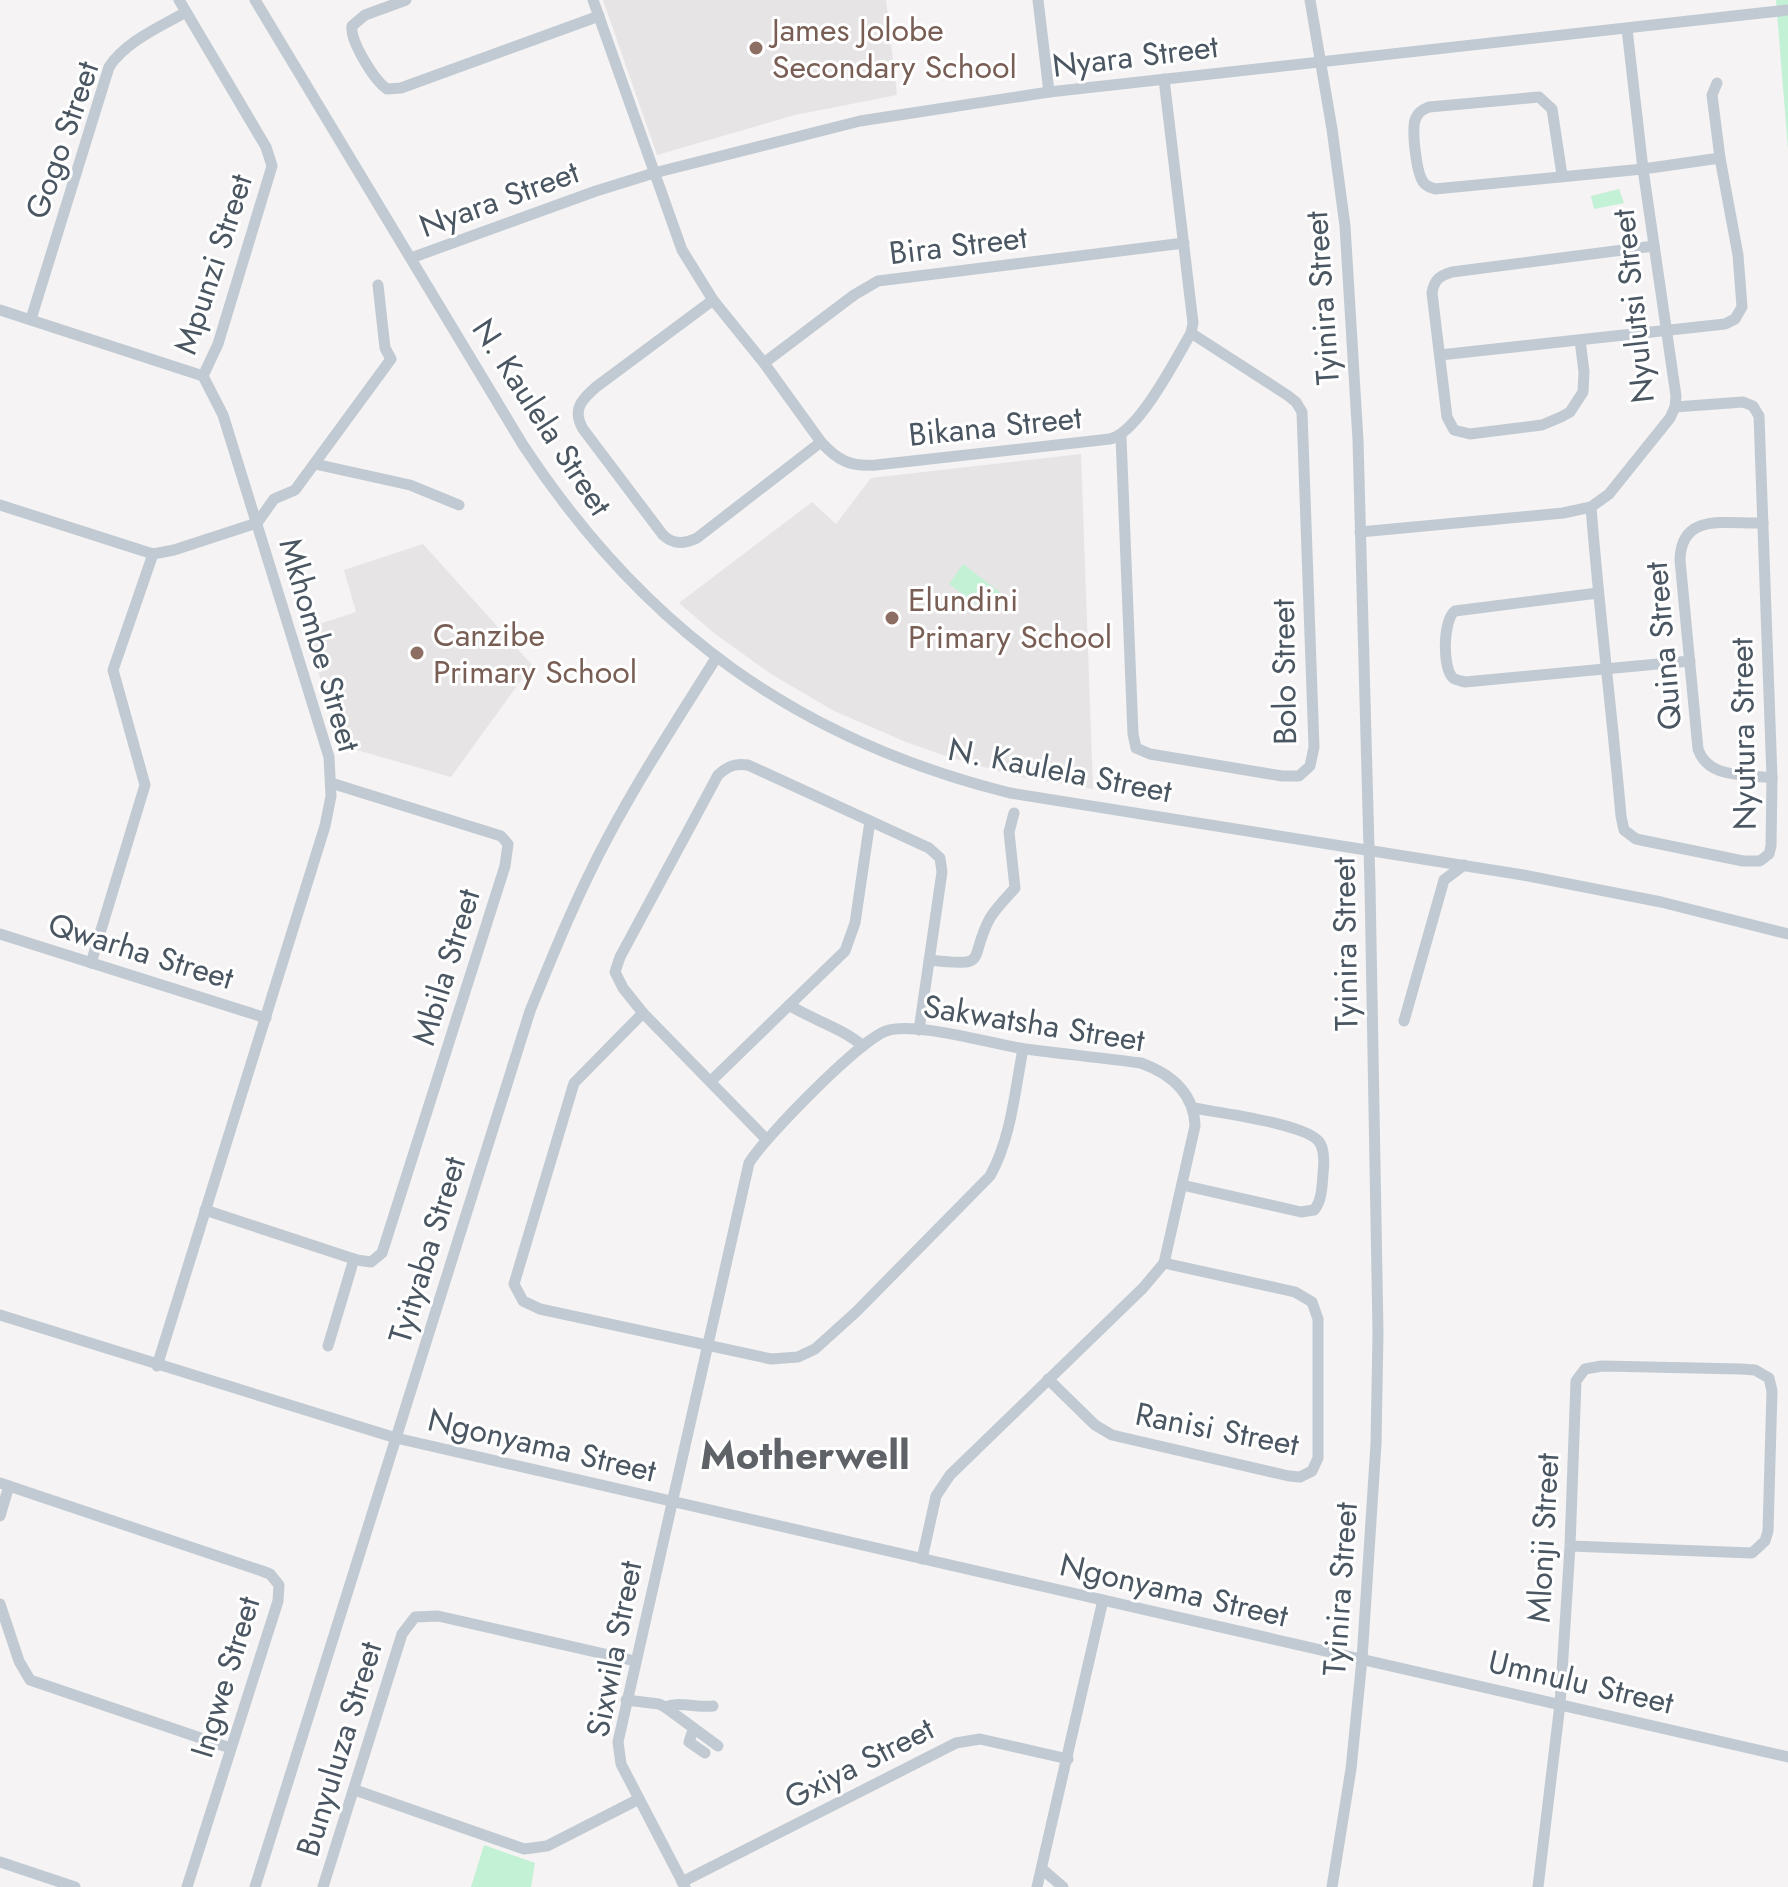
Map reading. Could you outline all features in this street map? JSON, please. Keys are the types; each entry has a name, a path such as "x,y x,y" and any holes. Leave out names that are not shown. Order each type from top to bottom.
{"street":[{"name":"Mpunzi Street","path":"179,0 266,147 272,166 218,344 203,376"},
{"name":"N. Kaulela Street","path":"255,0 516,433 568,510 593,542 646,598 716,658 775,697 837,732 935,772 1010,793 1464,865 1661,902 1788,934"},
{"path":"406,0 365,15 352,26 354,41 378,81 387,89 401,88 599,16"},
{"name":"Bikana Street","path":"593,0 682,250 713,300 764,363 821,442 841,461 863,466 1121,437 1135,422 1191,333"},
{"path":"1038,0 1049,92"},
{"name":"Tyinira Street","path":"1310,0 1345,226 1358,440 1378,1372 1362,1659 1351,1769 1332,1887"},
{"name":"Nyara Street","path":"411,258 596,191 835,126 1049,92 1788,10"},
{"name":"Gogo Street","path":"31,319 109,67 132,44 186,12"},
{"name":"Nyulutsi Street","path":"1591,507 1609,494 1661,430 1675,407 1627,29"},
{"path":"1164,79 1192,313 1191,333"},
{"path":"1440,355 1725,324 1735,319 1742,307 1738,255 1712,95 1717,83"},
{"path":"1562,175 1552,109 1539,97 1429,107 1419,112 1414,122 1420,177 1429,187 1444,189 1720,158"},
{"name":"Bira Street","path":"764,363 854,295 878,281 1184,243"},
{"path":"1580,340 1583,392 1570,412 1542,425 1462,433 1450,425 1432,293 1436,280 1442,275 1654,246"},
{"path":"0,505 153,554 257,523 274,499 295,490 391,359 385,348 378,285"},
{"path":"713,300 596,387 578,408 578,421 583,429 663,535 681,544 697,538 821,442"},
{"path":"0,310 203,376"},
{"name":"Bolo Street","path":"1121,437 1136,748 1150,754 1282,776 1299,776 1310,766 1314,747 1302,412 1287,395 1191,333"},
{"name":"Mkhombe Street","path":"157,1366 325,826 331,783 327,744 223,415 203,376"},
{"name":"Nyutura Street","path":"1591,507 1621,816 1629,835 1743,861 1760,861 1769,854 1771,846 1772,778 1759,416 1753,406 1743,402 1675,407"},
{"path":"315,464 410,485 459,505"},
{"path":"1360,532 1563,513 1591,507"},
{"name":"Quina Street","path":"1763,523 1698,526 1689,530 1682,538 1680,560 1701,759 1716,771 1772,778"},
{"path":"91,963 145,785 113,670 153,554"},
{"path":"1598,593 1449,614 1446,622 1448,670 1452,677 1465,682 1690,661"},
{"name":"Tyityaba Street","path":"255,1887 530,1011 613,829 651,760 716,658"},
{"path":"766,1139 712,1080 643,1013 617,978 617,965 724,769 738,764 748,765 929,848 940,858 942,872 919,1030"},
{"name":"Mbila Street","path":"331,783 501,836 508,844 386,1246 371,1262 354,1259"},
{"path":"929,960 963,964 972,961 978,954 991,917 1015,888 1009,832 1014,813"},
{"path":"712,1080 845,951 852,937 870,821"},
{"path":"1404,1021 1444,880 1464,865"},
{"name":"Qwarha Street","path":"0,934 266,1018"},
{"path":"789,1005 863,1046"},
{"path":"643,1013 574,1083 514,1284 523,1301 540,1309 771,1359 798,1357 815,1349 856,1312 990,1176 1008,1124 1023,1049"},
{"name":"Sakwatsha Street","path":"671,1501 749,1163 766,1139 863,1046 887,1030 919,1030 1023,1049 1149,1066 1174,1081 1194,1108"},
{"path":"922,1559 936,1496 943,1484 961,1462 1143,1288 1164,1263 1195,1126 1194,1108 1281,1124 1314,1137 1323,1152 1320,1200 1314,1210 1301,1212 1182,1185"},
{"path":"205,1210 354,1259 328,1346"},
{"name":"Ranisi Street","path":"1048,1379 1095,1425 1112,1435 1289,1476 1300,1477 1312,1471 1318,1458 1318,1319 1312,1302 1295,1292 1164,1263"},
{"name":"Ngonyama Street","path":"0,1315 396,1438 1362,1659"},
{"name":"Mlonji Street","path":"1538,1887 1560,1704 1570,1546 1574,1386 1578,1376 1590,1367 1602,1366 1741,1369 1762,1372 1769,1378 1772,1391 1768,1531 1765,1541 1752,1553 1570,1546"},
{"path":"0,1516 5,1484"},
{"name":"Ingwe Street","path":"5,1484 262,1571 279,1585 278,1601 187,1887"},
{"name":"Sixwila Street","path":"671,1501 626,1700 618,1753 684,1884"},
{"path":"1037,1887 1103,1600"},
{"path":"0,1604 23,1670 30,1680 230,1748"},
{"name":"Bunyuluza Street","path":"323,1887 402,1634 415,1617 438,1616 635,1661"},
{"name":"Umnulu Street","path":"1362,1659 1788,1757"},
{"path":"626,1700 659,1704 718,1746"},
{"path":"665,1707 673,1703 713,1706"},
{"path":"693,1730 689,1742 705,1753"},
{"name":"Gxiya Street","path":"684,1884 956,1743 980,1739 1068,1759"},
{"path":"355,1790 524,1849 547,1846 639,1799"},
{"path":"0,1862 75,1887"},
{"path":"1042,1869 1063,1887"}],"shaded area":[{"name":"James Jolobe Secondary School","path":"603,0 886,0 897,95 795,115 657,155"},
{"name":"Elundini Primary School","path":"1081,454 1093,789 1015,776 946,756 834,711 771,674 679,603 812,502 836,524 871,478"},
{"name":"Canzibe Primary School","path":"423,544 532,665 451,777 343,746 304,629 356,612 344,570"}],"green space":[{"path":"1776,0 1788,0 1788,149"},
{"path":"1619,189 1624,203 1594,209 1591,196"},
{"path":"963,564 1001,593 988,613 949,584"},
{"path":"484,1845 535,1863 531,1887 471,1887"}],"place":[{"name":"James Jolobe Secondary School","path":"756,48"},
{"name":"Elundini Primary School","path":"892,618"},
{"name":"Canzibe Primary School","path":"417,653"}],"district":[{"name":"Motherwell","path":"805,1455"}]}
